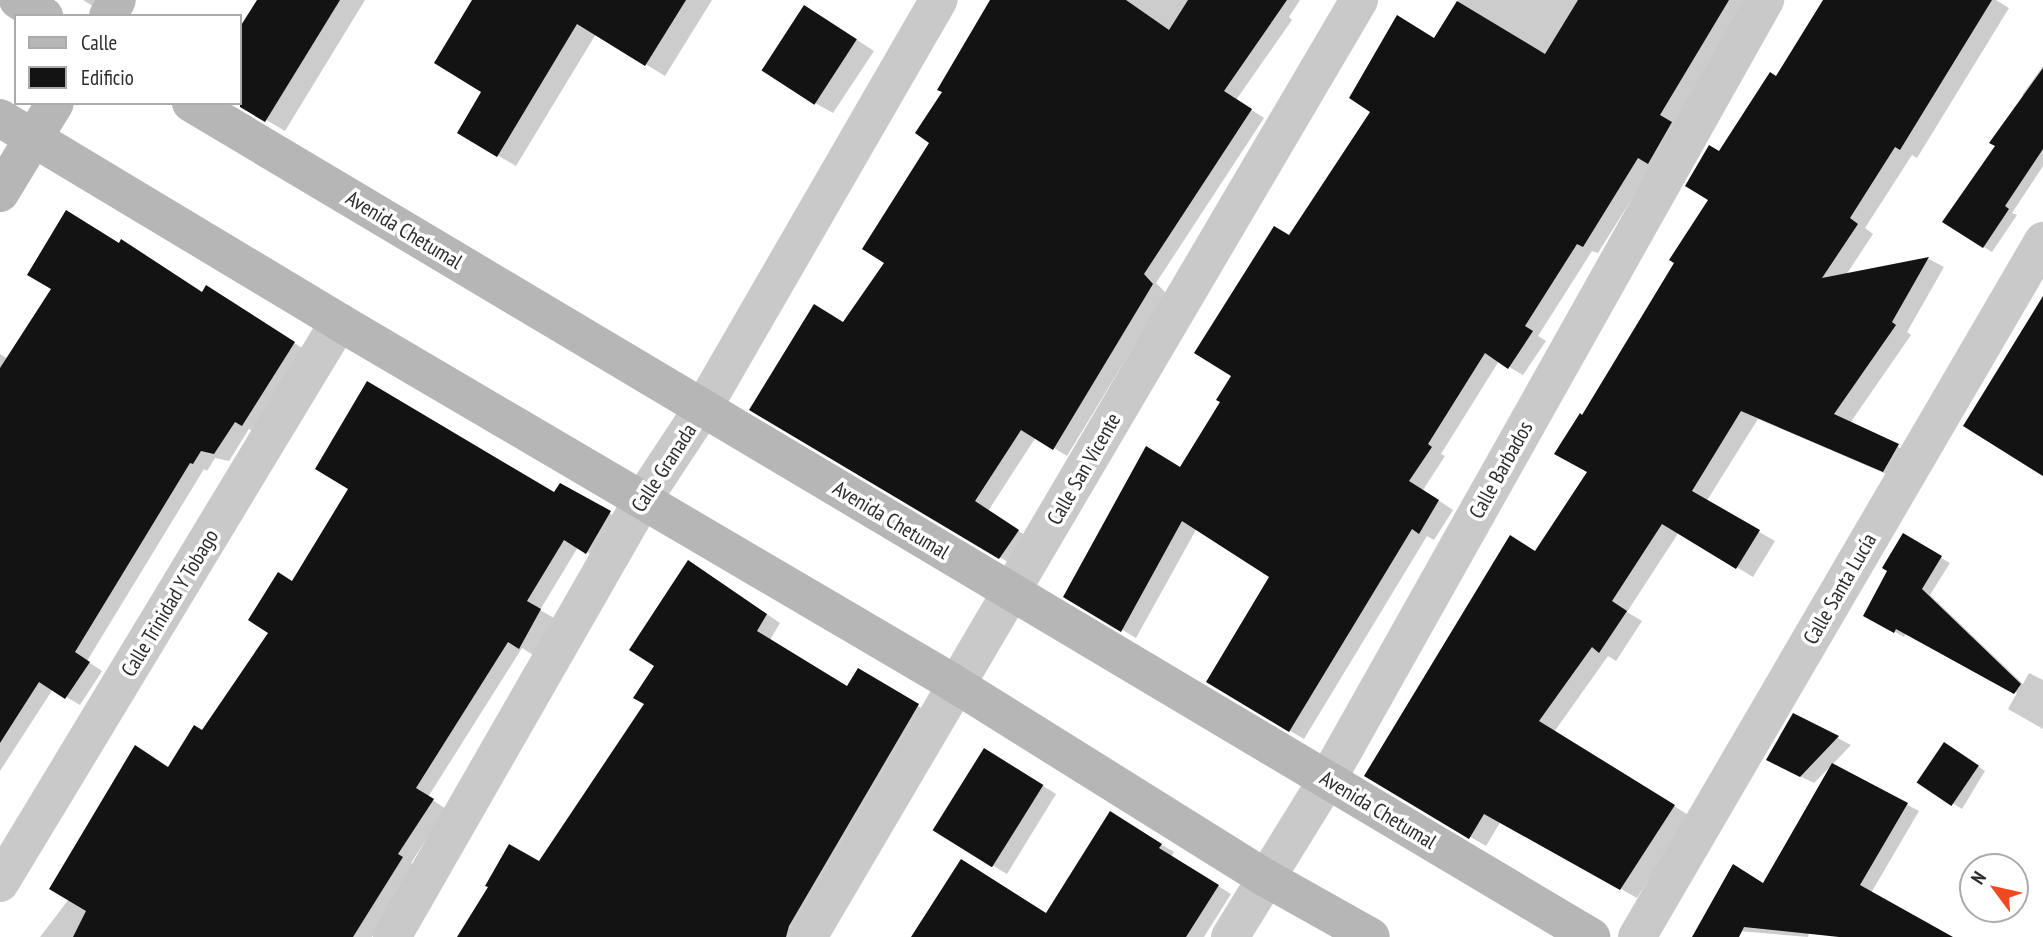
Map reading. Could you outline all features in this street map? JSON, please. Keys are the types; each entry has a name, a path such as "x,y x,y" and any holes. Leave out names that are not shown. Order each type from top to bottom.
{"main road":[{"path":"18,0 41,14"},
{"path":"0,193 54,105"},
{"name":"Avenida Chetumal","path":"194,105 1591,937"},
{"path":"0,118 339,322 955,684 1266,878 1371,937"}],"street":[{"name":"Calle Granada","path":"392,937 643,499 703,408 939,0"},
{"name":"Calle San Vicente","path":"808,937 1359,0"},
{"name":"Calle Barbados","path":"1230,937 1326,780 1765,0"},
{"name":"Calle Santa Lucía","path":"1637,937 2043,242"},
{"name":"Calle Trinidad Y Tobago","path":"0,883 339,322"}],"building":[{"path":"257,0 340,0 265,122 240,107 242,24"},
{"path":"472,0 686,0 645,66 577,24 497,157 457,133 481,92 434,63"},
{"path":"990,0 1126,0 1169,30 1188,0 1287,0 1224,91 1252,109 1144,274 1153,284 1053,450 1021,430 975,501 1019,530 999,559 749,410 814,304 843,322 884,263 862,249 929,143 915,133 942,92 937,90"},
{"path":"1578,0 1729,0 1660,115 1672,122 1648,164 1638,158 1583,247 1577,244 1525,326 1533,331 1508,369 1485,353 1428,444 1432,447 1409,481 1439,500 1419,534 1412,529 1289,732 1206,682 1269,577 1182,521 1121,632 1063,597 1146,446 1180,467 1220,402 1216,400 1231,376 1194,353 1274,226 1289,235 1370,112 1349,98 1397,15 1434,38 1457,1 1545,54"},
{"path":"1823,0 1992,0 1900,150 1895,147 1850,218 1858,224 1822,278 1929,257 1892,322 1896,325 1834,414 1899,444 1883,472 1741,411 1692,491 1760,530 1736,569 1662,524 1612,601 1627,611 1599,653 1592,647 1539,721 1675,805 1620,890 1484,814 1469,839 1364,776 1510,535 1535,551 1587,472 1554,454 1580,413 1582,415 1674,263 1669,260 1708,200 1685,186 1709,145 1719,151 1770,72 1776,76"},
{"path":"804,5 857,39 814,105 762,70"},
{"path":"2043,68 2043,149 2005,206 2009,209 1983,248 1942,222 1995,146 1989,143"},
{"path":"66,210 119,243 121,239 202,292 206,285 295,342 242,426 235,422 214,454 201,451 193,464 190,463 75,652 90,662 65,699 39,682 0,743 0,368 51,289 27,275"},
{"path":"2043,296 2043,476 1963,426"},
{"path":"367,381 554,492 560,483 611,511 586,554 564,540 527,601 541,609 519,649 508,642 416,788 434,799 398,854 403,857 353,937 73,937 86,911 49,889 135,745 168,767 194,725 202,730 268,633 248,620 278,572 292,581 348,489 315,469"},
{"path":"1903,533 1942,556 1922,589 2021,684 2014,694 1896,629 1894,633 1863,616 1887,571 1882,568"},
{"path":"688,560 767,614 757,631 847,686 858,668 919,704 789,926 786,937 457,937 488,887 485,886 509,844 539,861 644,704 633,698 654,666 629,650"},
{"path":"1793,713 1839,736 1800,777 1766,760"},
{"path":"1944,742 1979,765 1951,806 1917,783"},
{"path":"984,748 1043,785 992,867 933,830"},
{"path":"1832,763 1908,803 1860,885 1953,937 1839,937 1744,927 1739,937 1692,937 1733,864 1763,883"},
{"path":"1110,811 1162,844 1159,848 1219,885 1186,937 911,937 961,859 1046,913"}]}
